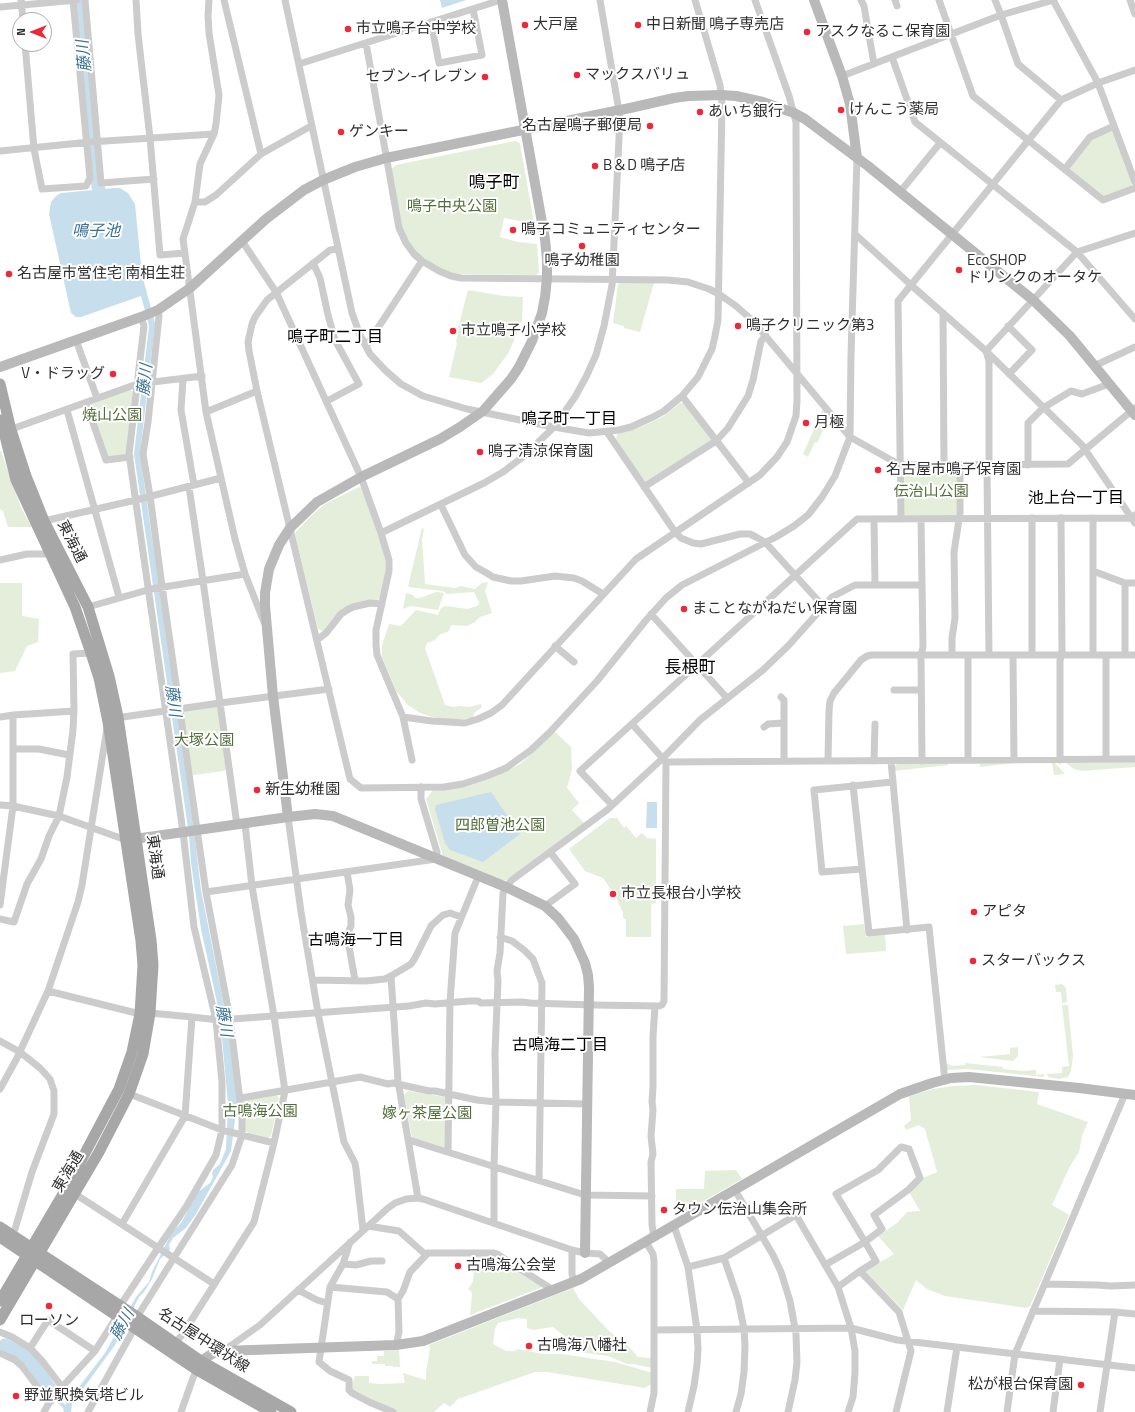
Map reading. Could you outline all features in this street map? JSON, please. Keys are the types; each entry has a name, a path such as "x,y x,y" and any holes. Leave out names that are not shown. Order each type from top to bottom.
{"main road":[{"name":"東海通","path":"0,384 16,480 38,529 52,554 75,607 113,720"},
{"name":"東海通","path":"0,416 44,521 88,607 109,676 113,720 131,839 151,940 153,959 145,1013 142,1054 124,1092 99,1152 70,1191 33,1254 0,1320"},
{"name":"名古屋中環状線","path":"0,1227 6,1238 33,1254 120,1312 175,1343 199,1365 291,1412"},
{"name":"東海通","path":"0,1301 33,1254"},
{"name":"名古屋中環状線","path":"135,1321 271,1412"}],"street":[{"path":"0,7 21,3 75,0 92,142 101,183 154,180"},
{"path":"26,52 34,149 42,189 86,186 90,178 92,142 85,0"},
{"path":"136,0 160,255 185,253"},
{"path":"209,0 209,27 219,95 216,124 214,134 200,164 196,202 183,239 206,412 235,539 266,628"},
{"path":"224,0 261,154"},
{"path":"285,0 337,249 352,313 355,324 370,354 401,384 413,392 440,402 583,432 607,432 632,427 664,411 682,396 698,377 712,349 718,320 722,95 695,0"},
{"path":"299,64 501,0 545,239 547,260 547,278 542,313 532,342 511,379 483,411 440,439 362,477 317,502 290,528 279,545 269,569 265,593 266,628 273,696 301,912 331,1082 344,1142 355,1164 366,1228"},
{"path":"382,533 484,483 503,472 524,456 554,427 575,397 596,355 604,326 612,279 620,110 600,0"},
{"path":"403,717 451,723 466,723 491,713 502,705 636,559 749,484 777,457 787,442 796,416 797,401 796,130 794,114 755,0"},
{"path":"337,249 330,250 314,264 276,292 267,300 255,317 248,342 257,392 350,779 361,788 444,787 463,784 506,768 525,756 550,732 597,681 650,614 666,598 682,585 794,526 808,515 822,497 835,476 850,437 857,158 850,104 842,76 814,0"},
{"path":"861,0 864,6 874,64"},
{"path":"940,0 974,96 1103,200 1135,188"},
{"path":"995,0 1018,64 1061,100"},
{"path":"842,76 1001,15 1053,0 1098,83 1135,182"},
{"path":"1130,0 1135,14"},
{"path":"431,22 439,63 482,55 473,9"},
{"path":"0,367 156,311 190,288 242,241 304,190 323,180 355,167 386,158 689,96 722,95 763,102 805,119 857,158 1033,300 1070,336 1134,412 1068,464 944,466 900,465 850,437 748,316 719,294 709,289 679,281 461,278 439,271 422,261 414,254 406,243 399,228 386,158 366,43"},
{"path":"892,57 915,122 1077,252 1135,319"},
{"path":"900,519 898,301 1061,100 1098,83 1135,70"},
{"path":"196,202 204,202 216,195 261,154 311,126"},
{"path":"1064,169 1090,137 1114,126"},
{"path":"0,151 34,149 92,142 214,134"},
{"path":"900,192 940,143"},
{"path":"986,351 1077,252 1135,233"},
{"path":"856,235 986,351 1086,449 1134,519"},
{"path":"242,241 276,292 362,477 382,533 389,560 389,571 376,630 375,639 377,655 403,717 412,760"},
{"path":"366,346 422,261"},
{"path":"314,264 320,278 335,340 359,384 327,401"},
{"path":"44,1412 49,1403 60,1392 62,1387 95,1351 120,1312 186,1207 216,1155 224,1131 217,1020 194,927 190,831 178,709 143,454 150,382 159,316 156,311"},
{"path":"943,313 944,466"},
{"path":"88,1412 135,1321 173,1258 232,1166 240,1134 242,1117 241,1098 229,1019 206,892 190,831 167,711 130,457 144,326 143,316"},
{"path":"1008,326 1032,350 1009,374"},
{"path":"644,487 716,441 734,419 748,396 761,341 766,336"},
{"path":"76,340 97,398"},
{"path":"1094,366 1135,347"},
{"path":"986,351 988,361 989,655"},
{"path":"7,431 138,384 202,376"},
{"path":"175,1343 254,1222 274,1143 285,1091 274,1016 220,703 181,410 183,379"},
{"path":"1028,465 1028,423 1043,408 1071,391 1082,394 1109,384"},
{"path":"206,412 257,392"},
{"path":"682,396 749,484"},
{"path":"86,403 106,460 130,457"},
{"path":"67,410 119,597"},
{"path":"607,432 675,532 687,541 701,544 740,534 750,534 765,542 824,606"},
{"path":"952,655 952,638 955,618 954,552 960,513 960,465"},
{"path":"44,521 137,500 221,478"},
{"path":"441,505 465,555 476,567 493,577 511,581 555,576 574,578 582,581 603,594"},
{"path":"1032,518 1032,655"},
{"path":"1060,760 1061,518"},
{"path":"1093,518 1093,654"},
{"path":"612,805 580,771 857,519 1134,519"},
{"path":"921,519 923,647 921,655 922,760"},
{"path":"874,520 875,585"},
{"path":"0,560 27,554 52,554"},
{"path":"1093,571 1126,582 1135,582"},
{"path":"88,607 161,586 246,574"},
{"path":"1126,582 1126,655"},
{"path":"494,1224 497,971 503,893 506,887 512,880 612,805 664,760 700,720 763,670 783,651 832,597 855,585 922,585"},
{"path":"317,640 326,633 347,610 370,603 382,604"},
{"path":"650,614 727,698"},
{"path":"556,646 574,662"},
{"path":"0,919 14,922 27,884 41,859 49,836 59,816 67,777 74,712 73,654 91,653"},
{"path":"1106,654 1106,760"},
{"path":"828,761 830,701 861,660 871,655 1135,655"},
{"path":"968,655 968,760"},
{"path":"1013,655 1014,760"},
{"path":"0,1089 20,1052 48,991 64,947 79,897 92,828 105,738 113,720 178,709 329,688"},
{"path":"894,690 921,690"},
{"path":"781,697 784,700 784,761"},
{"path":"0,717 74,712"},
{"path":"0,905 13,806 13,715"},
{"path":"764,727 768,724 783,723"},
{"path":"48,991 145,1013 217,1020 473,1001 481,1003 517,1002 589,1005 662,1005 664,1001 664,760 632,724"},
{"path":"874,761 875,724"},
{"path":"14,749 39,749 69,755"},
{"path":"664,760 891,761 1135,759"},
{"path":"891,761 907,930"},
{"path":"862,868 822,872 814,790 892,782"},
{"path":"853,785 869,933 929,927 945,1080"},
{"path":"421,787 421,799 437,852 436,858"},
{"path":"0,805 13,806 59,816 92,828 131,839 288,817 315,814 333,816 436,858 478,877 506,887 545,906 567,928 581,952 588,975 589,1005 585,1253"},
{"path":"545,906 575,884 550,852"},
{"path":"206,892 436,858"},
{"path":"347,872 350,890 348,905 351,918 351,926 347,935 355,980"},
{"path":"448,1152 450,1002 455,933 478,877"},
{"path":"313,980 385,979 411,964 434,922 450,913 461,917"},
{"path":"500,937 512,941 533,959 542,983 539,1180"},
{"path":"391,976 399,1084 418,1198"},
{"path":"650,1412 654,1393 654,1261 650,1239 652,1226 652,1069 655,1006"},
{"path":"122,1224 185,1116 192,1018"},
{"path":"0,1041 20,1052 40,1068 50,1079 54,1091 54,1114 41,1146 15,1229 6,1238"},
{"path":"241,1098 360,1077 388,1084 399,1084 430,1091 496,1102 587,1104"},
{"path":"181,1412 199,1365 215,1352 396,1345 423,1341 574,1282 610,1263 900,1094 932,1083 951,1078 969,1077 1130,1094 1015,1354 1007,1412"},
{"path":"124,1092 224,1131 274,1143"},
{"path":"409,1140 585,1195 652,1196"},
{"path":"825,1265 865,1242 882,1229 874,1215 908,1190 920,1178 909,1149 901,1147 878,1170 860,1182 836,1194 865,1242 876,1261 838,1286"},
{"path":"735,1190 761,1237 773,1255 781,1272 790,1301 795,1328 796,1362 795,1380 788,1412"},
{"path":"70,1191 214,1284"},
{"path":"223,1351 260,1325 350,1242 395,1203 406,1199 418,1198 572,1250 600,1254 610,1263"},
{"path":"688,1267 724,1258 796,1215 838,1286 851,1328 855,1351 855,1373 853,1396 848,1412"},
{"path":"674,1226 688,1267 697,1330 697,1365 688,1412"},
{"path":"366,1228 399,1231 426,1255"},
{"path":"350,1242 342,1266 330,1287 319,1362 330,1371 349,1380 349,1390 352,1393 393,1412"},
{"path":"572,1250 572,1274 574,1282"},
{"path":"396,1345 399,1332 398,1299 403,1291 408,1274 426,1255 438,1252 494,1253 553,1290"},
{"path":"724,1258 738,1299 744,1329 744,1372 741,1394 736,1412"},
{"path":"330,1261 342,1266 356,1265 371,1261 382,1261"},
{"path":"860,1271 900,1312 911,1351 896,1412"},
{"path":"1045,1284 1112,1286 1135,1285"},
{"path":"330,1287 387,1292 398,1299"},
{"path":"298,1290 317,1300 327,1303"},
{"path":"1033,1311 1114,1312 1135,1314"},
{"path":"1100,1412 1114,1312"},
{"path":"30,1348 48,1320 95,1351"},
{"path":"654,1330 851,1328 897,1340 1135,1368"},
{"path":"0,1332 12,1337 30,1348 44,1362 62,1387"},
{"path":"948,1412 957,1347"},
{"path":"0,1353 15,1360 22,1366 49,1403"},
{"path":"1053,1412 1060,1359"}],"green space":[{"path":"1110,130 1113,131 1133,183 1131,187 1102,196 1069,169 1069,166 1091,139"},
{"name":"鳴子中央公園","path":"515,141 520,143 534,224 504,218 500,237 518,242 537,244 539,273 536,275 450,273 435,266 417,253 409,242 402,228 391,169 396,165"},
{"path":"621,282 654,283 640,332 624,328 624,326 613,323 618,284"},
{"path":"468,290 504,296 523,297 522,321 509,352 493,374 481,383 449,377 457,343 458,328"},
{"name":"焼山公園","path":"130,389 133,392 126,454 110,458 106,456 90,408 91,404"},
{"path":"680,403 684,403 711,437 711,441 648,482 644,482 616,439 617,434 633,430 650,423 664,416"},
{"path":"823,408 830,416 817,443 815,442 808,457 803,454"},
{"path":"0,451 21,508 32,527 8,527 3,511 0,509"},
{"name":"伝治山公園","path":"906,468 956,468 959,470 956,516 906,516 903,513 903,470"},
{"path":"359,487 362,488 384,550 386,575 380,599 342,610 334,617 323,631 318,629 295,535 313,514 325,504"},
{"path":"422,527 424,530 422,539 425,584 455,588 461,586 475,589 482,583 488,582 485,591 492,613 480,617 475,622 467,626 451,625 449,631 439,635 435,640 427,643 425,648 445,705 453,707 469,707 481,704 482,707 474,713 473,718 453,720 432,717 420,713 408,705 396,691 382,657 382,646 389,624 401,626 416,610 438,615 441,608 445,606 468,609 479,605 474,592 447,594 443,591 408,587"},
{"path":"0,583 22,583 22,616 39,619 38,642 27,646 15,671 0,673"},
{"path":"436,592 444,593 438,610 411,606 403,609 406,593 413,595 415,598 420,598"},
{"name":"大塚公園","path":"215,706 218,708 226,769 224,771 194,775 191,773 183,713 184,711"},
{"name":"四郎曽池公園","path":"554,731 571,747 572,769 567,788 579,803 572,810 584,823 507,880 502,881 443,856 426,799 433,790 465,787 489,779 508,770 520,764"},
{"path":"1135,762 1135,767 1082,771 1074,769 1066,763"},
{"path":"898,763 1014,763 980,767 980,764 948,764 894,771 894,767"},
{"path":"1052,763 1055,763 1065,774 1054,775"},
{"path":"610,818 617,818 624,828 626,826 636,838 642,833 647,838 656,839 656,903 651,904 651,937 626,937 626,920 623,918 623,912 616,897 603,878 585,871 569,849"},
{"path":"864,924 866,937 885,935 886,951 846,954 843,926"},
{"path":"1062,984 1066,988 1067,1002 1062,1003 1061,992 1056,992 1055,985"},
{"path":"1062,1005 1068,1005 1073,1056 1071,1071 1068,1077 1059,1079 1048,1077 1047,1074 1062,1073 1062,1067 1069,1066"},
{"path":"1018,1047 1018,1056 1013,1061 979,1057 1010,1054 1010,1048"},
{"path":"946,1063 952,1066 965,1065 965,1063 1003,1067 1003,1069 1023,1071 1036,1070 1036,1075 1044,1074 1044,1077 968,1069 947,1070"},
{"path":"977,1085 1039,1092 1037,1104 1088,1122 1082,1136 1079,1152 1069,1168 1052,1205 1069,1215 1030,1306 1027,1308 945,1296 927,1289 916,1280 903,1310 865,1271 894,1254 878,1236 897,1223 907,1212 920,1211 909,1192 923,1178 937,1172 925,1129 919,1125 906,1130 904,1126 911,1120 909,1096 933,1089 952,1086"},
{"name":"嫁ヶ茶屋公園","path":"408,1091 445,1097 447,1100 446,1146 444,1147 412,1138 404,1095"},
{"name":"古鳴海公園","path":"276,1094 279,1098 271,1136 268,1138 246,1132 244,1129 245,1099"},
{"path":"736,1170 742,1179 681,1214 676,1201 676,1189 704,1189 705,1171"},
{"path":"475,1254 493,1255 545,1286 470,1315 472,1295 471,1291 468,1289 473,1282"},
{"name":"古鳴海八幡社","path":"573,1288 579,1299 608,1330 631,1349 638,1357 652,1358 652,1368 627,1364 608,1356 578,1352 572,1348 567,1338 553,1327 533,1330 527,1328 527,1319 518,1318 498,1323 495,1329 493,1344 506,1351 514,1351 518,1349 543,1354 562,1354 615,1362 652,1373 651,1384 645,1388 547,1372 535,1372 458,1399 450,1407 444,1403 434,1412 397,1412 355,1393 351,1387 355,1376 369,1376 369,1383 381,1384 405,1383 403,1373 426,1380 430,1348 429,1345"},
{"path":"399,1350 400,1367 385,1366 385,1364 372,1364 372,1361 377,1361 377,1356 384,1356 384,1351"}],"water":[{"path":"440,0 466,0 442,8"},
{"name":"鳴子池","path":"120,188 128,193 135,204 142,275 155,323 140,454 201,890 226,1016 238,1097 231,1151 196,1214 186,1228 173,1238 169,1245 170,1250 160,1259 152,1279 139,1297 115,1345 72,1404 71,1412 64,1412 63,1408 56,1401 59,1398 65,1405 105,1353 136,1297 149,1282 152,1272 172,1232 181,1223 198,1192 210,1183 213,1177 213,1170 220,1164 226,1149 228,1104 220,1016 201,929 191,863 189,835 134,454 149,326 141,296 81,317 76,317 71,313 49,214 51,202 61,193"},
{"path":"491,792 520,834 483,862 450,850 445,843 435,809 436,805"},
{"path":"647,802 657,802 657,828 646,828"}],"waterway":[{"name":"藤川","path":"79,0 98,187 105,205"},
{"path":"5,1345 24,1355 34,1365 51,1390"}],"place":[{"name":"大戸屋","path":"525,25"},
{"name":"中日新聞 鳴子専売店","path":"638,25"},
{"name":"市立鳴子台中学校","path":"348,29"},
{"name":"アスクなるこ保育園","path":"807,32"},
{"name":"マックスバリュ","path":"577,75"},
{"name":"セブン-イレブン","path":"485,77"},
{"name":"けんこう薬局","path":"841,110"},
{"name":"あいち銀行","path":"700,112"},
{"name":"名古屋鳴子郵便局","path":"650,126"},
{"name":"ゲンキー","path":"341,132"},
{"name":"B＆D 鳴子店","path":"595,166"},
{"name":"鳴子コミュニティセンター","path":"513,230"},
{"name":"鳴子幼稚園","path":"582,246"},
{"name":"EcoSHOP ドリンクのオータケ","path":"959,270"},
{"name":"名古屋市営住宅 南相生荘","path":"9,274"},
{"name":"鳴子クリニック第3","path":"738,326"},
{"name":"市立鳴子小学校","path":"453,331"},
{"name":"V・ドラッグ","path":"113,374"},
{"name":"月極","path":"806,423"},
{"name":"鳴子清涼保育園","path":"480,452"},
{"name":"名古屋市鳴子保育園","path":"878,470"},
{"name":"まことながねだい保育園","path":"684,609"},
{"name":"新生幼稚園","path":"257,790"},
{"name":"市立長根台小学校","path":"613,894"},
{"name":"アピタ","path":"974,912"},
{"name":"スターバックス","path":"973,961"},
{"name":"タウン伝治山集会所","path":"664,1210"},
{"name":"古鳴海公会堂","path":"458,1266"},
{"name":"ローソン","path":"49,1306"},
{"name":"古鳴海八幡社","path":"529,1346"},
{"name":"松が根台保育園","path":"1081,1385"},
{"name":"野並駅換気塔ビル","path":"16,1396"}],"district":[{"name":"鳴子町","path":"494,184"},
{"name":"鳴子町二丁目","path":"335,338"},
{"name":"鳴子町一丁目","path":"569,420"},
{"name":"池上台一丁目","path":"1076,499"},
{"name":"長根町","path":"690,669"},
{"name":"古鳴海一丁目","path":"356,941"},
{"name":"古鳴海二丁目","path":"560,1046"}]}
